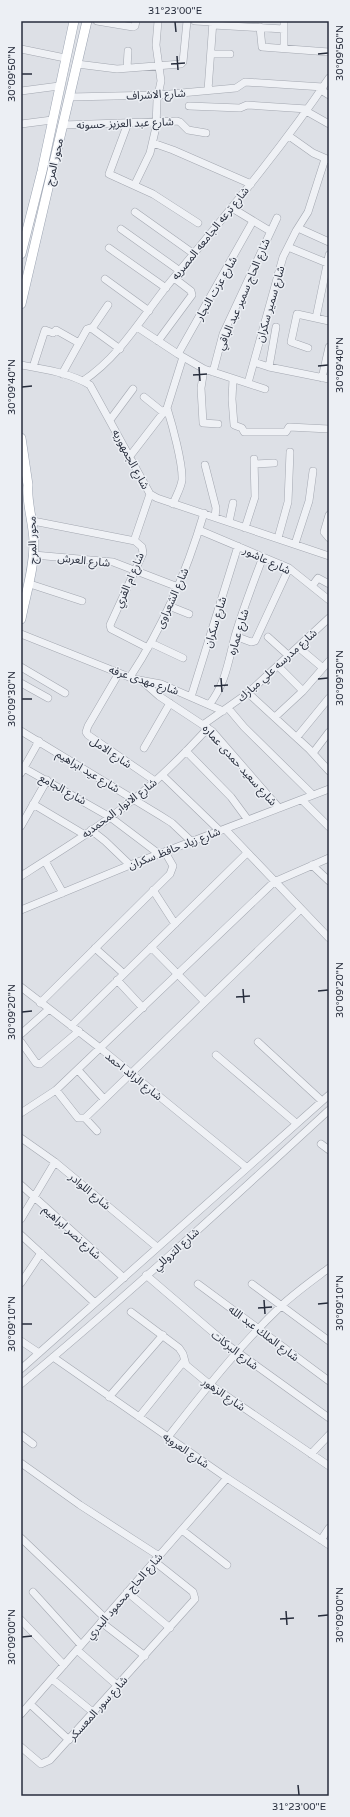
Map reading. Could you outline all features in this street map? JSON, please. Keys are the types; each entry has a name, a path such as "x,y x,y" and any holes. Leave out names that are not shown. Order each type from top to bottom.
{"main road":[{"name":"محور المرج","path":"21,254 42,171 74,21"},
{"name":"محور المرج","path":"21,304 88,21"},
{"name":"محور المرج","path":"21,438 28,484 24,488 33,521 34,555 30,584 21,615"}],"street":[{"path":"96,21 134,27 136,21"},
{"path":"135,184 146,165 153,144 160,81 159,66 156,58 158,21"},
{"path":"77,64 127,68 182,63 187,21"},
{"path":"195,21 258,25 284,29"},
{"path":"284,21 284,48"},
{"path":"208,90 213,23"},
{"path":"258,25 262,47 329,52"},
{"path":"21,49 65,58"},
{"path":"127,68 128,51"},
{"path":"211,54 230,54"},
{"name":"شارع ترعه الجامعه المصريه","path":"83,381 105,365 120,349 166,288 289,136 329,78"},
{"name":"شارع الاشراف","path":"70,97 159,95 236,88 241,83 245,82 322,88"},
{"path":"21,91 59,86"},
{"path":"322,88 329,94"},
{"path":"189,106 240,108 247,104 307,110 329,124"},
{"path":"21,124 52,120"},
{"name":"شارع عبد العزيز حسونه","path":"63,125 180,122 188,130 206,133"},
{"path":"128,123 109,174 135,184 198,223"},
{"path":"289,136 312,153 327,159"},
{"path":"153,144 173,150 251,184"},
{"name":"شارع سمير سكران","path":"248,384 276,279 288,247 308,212 327,159"},
{"path":"232,208 270,231"},
{"path":"135,212 194,254"},
{"name":"شارع الحاج سمير عبد الباقي","path":"213,372 224,334 277,218"},
{"name":"شارع عزت النجار","path":"165,411 180,356 253,221"},
{"path":"298,228 329,242"},
{"path":"120,229 180,271"},
{"path":"288,247 327,263"},
{"path":"110,248 166,288"},
{"path":"316,318 329,255"},
{"path":"158,341 192,295 191,291 174,278"},
{"path":"105,279 149,311"},
{"path":"62,374 87,329 91,328 108,306"},
{"path":"308,348 291,342 296,315 329,321"},
{"path":"137,327 180,356 204,369 265,389"},
{"path":"269,367 276,327"},
{"path":"91,328 120,349"},
{"path":"33,367 45,330 53,333 56,330 79,343"},
{"path":"254,362 269,367 326,378 329,347"},
{"name":"شارع الجمهوريه","path":"21,365 62,374 90,385 150,494 157,498 245,528 328,554"},
{"path":"204,369 201,388 203,423 218,424"},
{"path":"233,378 232,399 234,425 242,428 244,432 286,432 289,427 329,429"},
{"path":"110,420 133,389"},
{"path":"144,397 165,411 175,439 182,473 174,504"},
{"path":"130,456 165,411"},
{"path":"278,538 288,502 290,452"},
{"path":"245,528 255,497 255,462 274,463"},
{"path":"205,465 216,508 215,517"},
{"path":"295,544 309,501 314,471"},
{"name":"شارع ام القري","path":"150,494 135,535 135,541 144,551 110,627 150,645"},
{"path":"229,522 233,503"},
{"name":"شارع الشعراوى","path":"130,677 150,645 178,587 204,513"},
{"path":"329,517 324,532 329,538"},
{"path":"33,521 135,541"},
{"name":"شارع عاشور","path":"199,530 289,568 329,600"},
{"name":"شارع سكران","path":"191,697 238,546"},
{"name":"شارع العرش","path":"34,555 113,562 178,587"},
{"name":"شارع عماره","path":"209,705 223,683 235,636 263,557"},
{"path":"235,636 255,642 289,568"},
{"path":"312,586 318,578 329,584"},
{"path":"30,584 82,601"},
{"path":"169,606 189,614"},
{"name":"شارع مدرسه علي مبارك","path":"206,726 225,709 248,693 329,618"},
{"name":"شارع مهدى عرفه","path":"21,634 119,673 142,681 161,684 209,705 225,709"},
{"path":"268,637 289,656"},
{"path":"150,645 183,658"},
{"path":"298,647 323,668"},
{"path":"275,717 303,691 329,661"},
{"path":"278,666 303,691"},
{"path":"21,667 65,693"},
{"name":"شارع الامل","path":"119,673 86,732 88,735 155,781"},
{"name":"شارع سعيد حمدى عماره","path":"142,681 170,703 206,726 254,778 279,808"},
{"path":"21,683 48,698"},
{"path":"248,693 297,737 329,771"},
{"path":"297,737 329,698"},
{"path":"144,748 170,703"},
{"path":"225,709 313,795"},
{"name":"شارع الانوار المحمديه","path":"21,876 88,833 134,799 162,775 186,751 206,726"},
{"name":"شارع عيد ابراهيم","path":"21,731 172,823 192,842"},
{"path":"313,753 329,732"},
{"path":"22,770 39,741"},
{"path":"186,751 231,797 248,820"},
{"path":"322,763 329,759"},
{"name":"شارع الجامع","path":"22,770 47,780 110,817 162,853"},
{"path":"162,775 247,853 329,938"},
{"path":"21,826 47,780"},
{"name":"شارع زياد حافظ سكران","path":"21,910 130,865 329,789"},
{"path":"302,800 329,827"},
{"path":"34,804 105,841 130,865"},
{"path":"40,1003 172,872 173,866 162,853"},
{"path":"71,1026 123,973 247,853"},
{"path":"21,1113 56,1090 78,1070 274,882 329,858"},
{"path":"45,861 62,893"},
{"path":"312,865 329,881"},
{"path":"153,890 175,924"},
{"path":"56,1090 78,1118 85,1118 204,1001 301,909"},
{"path":"151,947 204,1001"},
{"path":"95,948 123,973"},
{"path":"116,980 142,1008"},
{"name":"شارع الرائد احمد","path":"21,988 79,1031 246,1168"},
{"path":"21,1034 49,1009"},
{"path":"21,1042 36,1063 40,1064 79,1031"},
{"path":"258,1042 322,1101"},
{"path":"216,1055 296,1124"},
{"path":"78,1070 104,1099"},
{"name":"شارع التروللي","path":"21,1369 329,1095"},
{"name":"شارع التروللي","path":"21,1384 198,1230 329,1110"},
{"path":"85,1118 97,1131"},
{"name":"شارع اللوادر","path":"21,1138 55,1162 157,1247"},
{"path":"321,1144 329,1150"},
{"path":"21,1219 55,1162"},
{"name":"شارع نصر ابراهيم","path":"21,1185 124,1278"},
{"path":"188,1220 198,1230"},
{"path":"21,1235 95,1304"},
{"path":"21,1283 41,1253"},
{"path":"168,1437 236,1352 282,1305 329,1268"},
{"name":"شارع البركات","path":"146,1275 236,1352 329,1418"},
{"name":"شارع الملك عبد الله","path":"198,1284 329,1381"},
{"path":"252,1284 329,1341"},
{"name":"شارع الزهور","path":"131,1312 182,1351 187,1367 209,1384 329,1466"},
{"path":"109,1397 163,1335"},
{"path":"21,1341 39,1353"},
{"name":"شارع العروبه","path":"53,1357 227,1478 329,1545"},
{"path":"139,1416 184,1361"},
{"path":"21,1435 33,1444"},
{"path":"311,1454 329,1435"},
{"path":"21,1463 156,1559"},
{"name":"شارع الحاج محمود البدري","path":"21,1714 227,1478"},
{"path":"321,1540 329,1528"},
{"path":"182,1530 228,1566"},
{"path":"21,1538 103,1620 145,1656"},
{"name":"شارع سور المعسكر","path":"21,1747 41,1764 50,1760 94,1713 195,1599 194,1594 156,1559"},
{"path":"33,1592 79,1647 118,1686"},
{"path":"128,1592 170,1628"},
{"path":"21,1620 64,1665"},
{"path":"52,1679 94,1713"},
{"path":"30,1704 69,1740"}]}
